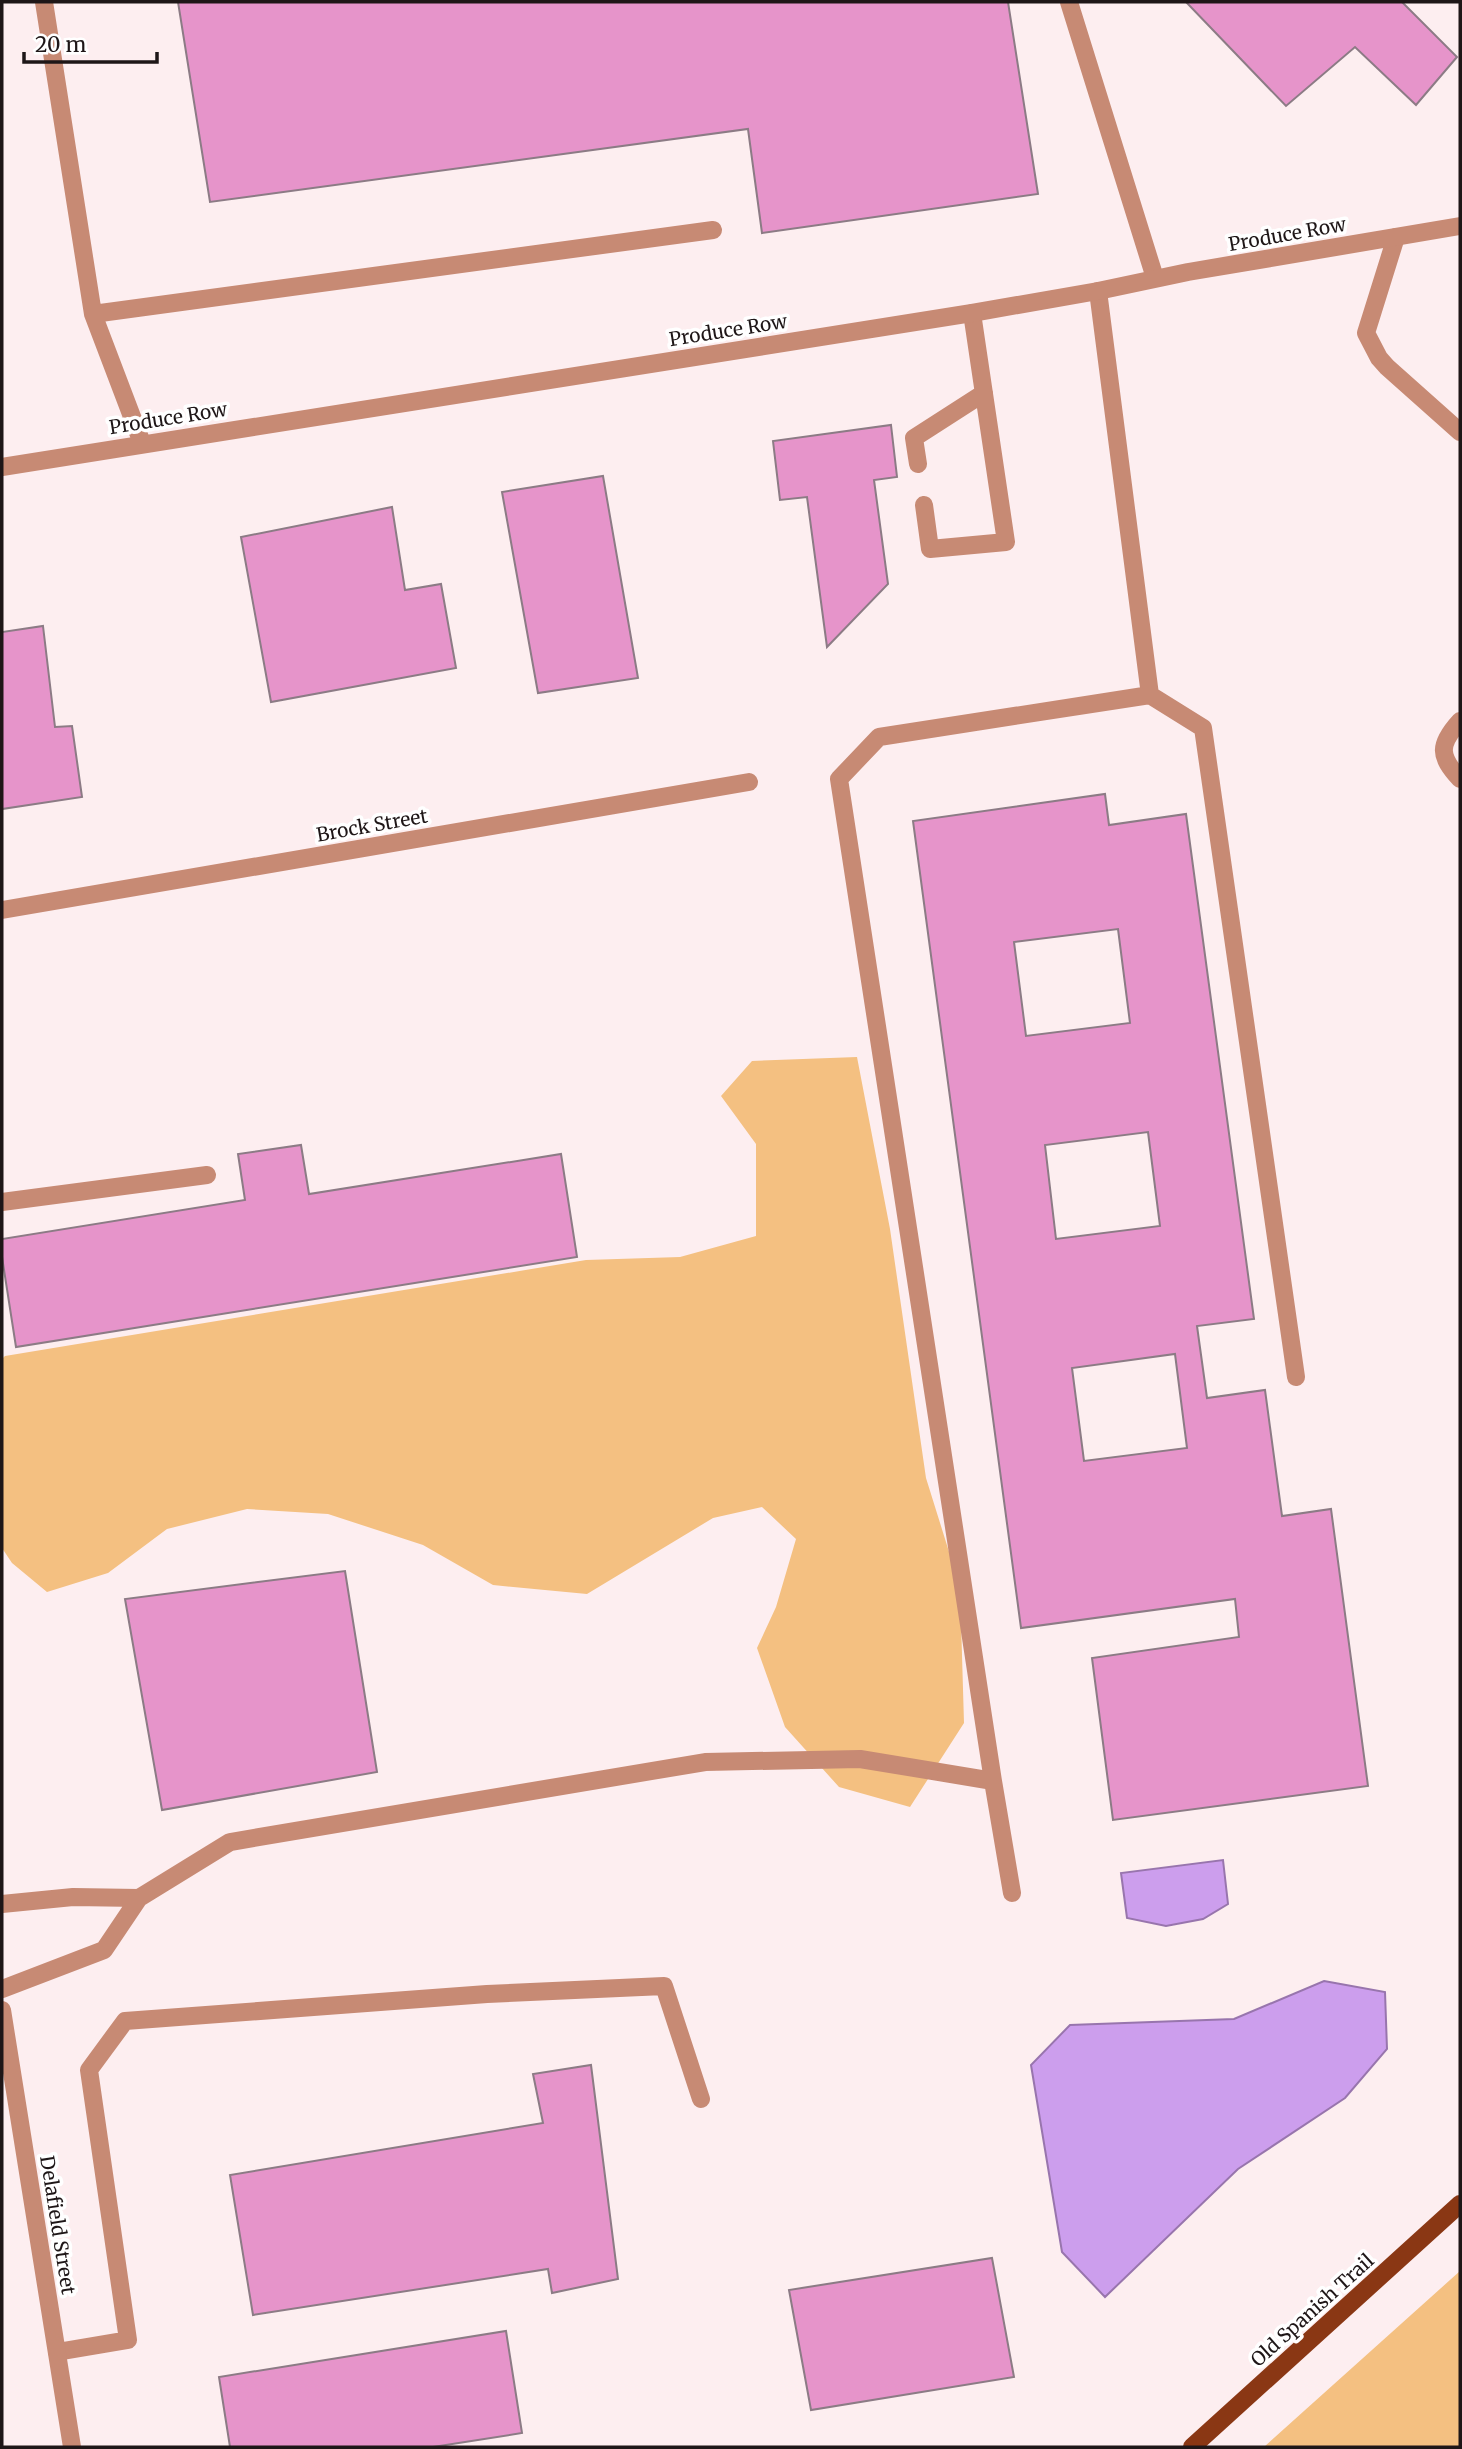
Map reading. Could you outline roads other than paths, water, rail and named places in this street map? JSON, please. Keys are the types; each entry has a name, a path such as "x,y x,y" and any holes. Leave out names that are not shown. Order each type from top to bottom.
{"main road":[{"name":"Old Spanish Trail","path":"1192,2447 1460,2204"}],"street":[{"path":"44,2 93,314 142,443"},
{"path":"1069,2 1155,278"},
{"name":"Produce Row","path":"2,466 972,313 1155,278 1460,226"},
{"path":"93,314 713,230"},
{"path":"1396,237 1366,333 1387,367 1460,432"},
{"path":"1098,291 1150,695"},
{"path":"924,505 930,549 1006,542 972,313"},
{"path":"918,464 914,438 984,393"},
{"path":"1012,1893 839,779 879,737 1150,695 1203,728 1296,1377"},
{"path":"1460,721 1451,731 1444,747 1445,762 1460,779"},
{"name":"Brock Street","path":"2,910 749,782"},
{"path":"2,1202 207,1175"},
{"path":"2,1989 104,1950 139,1898 230,1842 705,1762 860,1759 993,1782"},
{"path":"2,1904 73,1897 139,1898"},
{"path":"57,2352 128,2340 89,2070 125,2021 486,1994 664,1986 701,2099"},
{"name":"Delafield Street","path":"2,2010 72,2447"}]}
